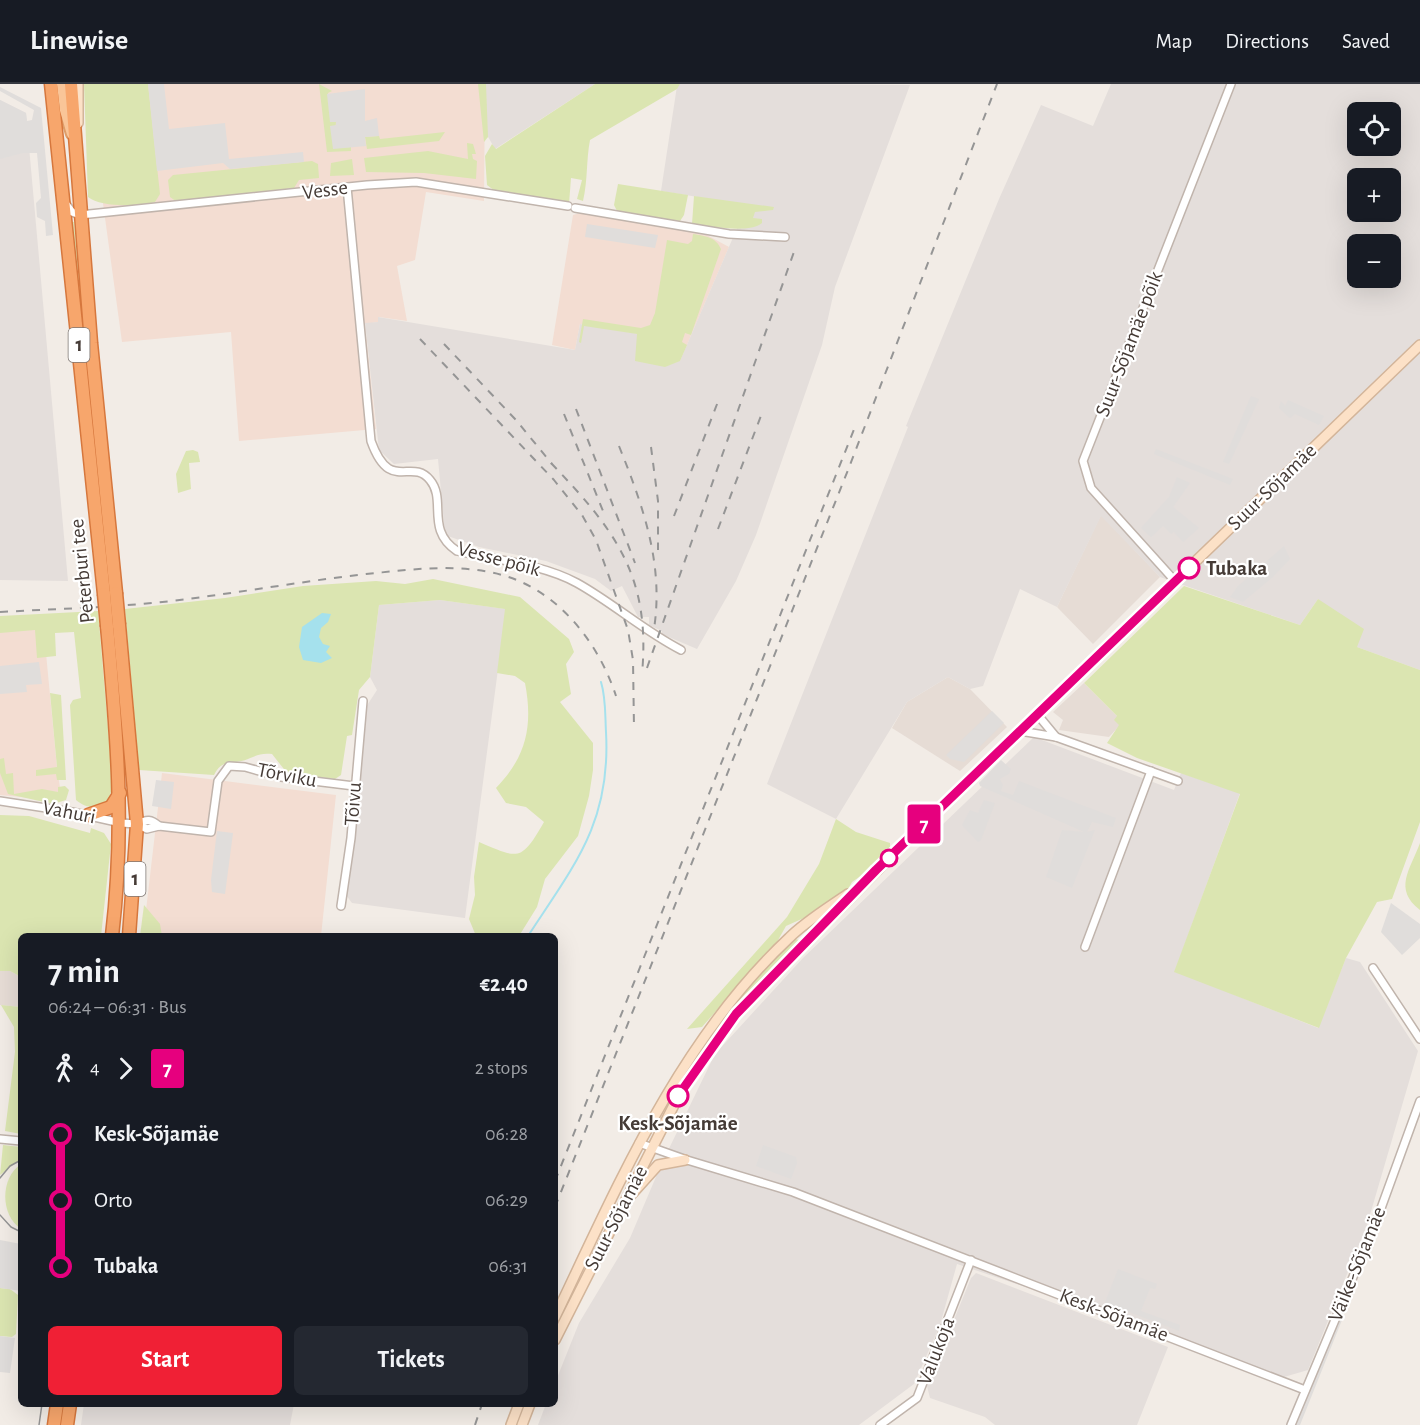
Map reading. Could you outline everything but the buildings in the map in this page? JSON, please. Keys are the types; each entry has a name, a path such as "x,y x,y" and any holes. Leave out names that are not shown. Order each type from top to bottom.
{"highway":[{"name":"Peterburi tee","path":"71,84 110,594 137,824 129,933"},
{"name":"Peterburi tee","path":"51,88 110,594"},
{"name":"Peterburi tee","path":"112,933 121,823 113,625"},
{"path":"88,815 111,807 120,792"},
{"path":"54,1425 57,1407"},
{"path":"67,1425 70,1407"}],"main road":[{"path":"62,84 65,110 74,140"},
{"path":"74,140 79,115 78,84"},
{"name":"Suur-Sõjamäe","path":"558,1334 678,1096 736,1014 867,880 1420,345"},
{"name":"Suur-Sõjamäe","path":"558,1311 639,1143 667,1094 738,991 800,929 867,880"},
{"path":"800,929 810,939"},
{"path":"623,1203 658,1165 685,1160"},
{"path":"512,1425 518,1407"},
{"path":"522,1425 529,1407"}],"street":[{"name":"Suur-Sõjamäe põik","path":"1175,581 1091,488 1083,461 1231,84"},
{"name":"Vesse","path":"80,214 416,182 729,234 785,237"},
{"name":"Vesse põik","path":"347,187 371,441 381,462 396,474 418,472 429,478 435,487 440,533 446,544 457,551 552,573 576,582 657,638 681,650"},
{"path":"64,202 72,212 80,214"},
{"name":"Tõivu","path":"341,906 351,838 363,701"},
{"path":"1037,714 1056,737"},
{"path":"1020,731 1056,737 1178,781"},
{"name":"Tõrviku","path":"159,826 211,832 218,781 223,771 237,766 265,775 354,786"},
{"path":"1085,947 1151,771"},
{"name":"Vahuri","path":"0,801 137,824 152,830 159,826"},
{"path":"1373,968 1420,1039"},
{"name":"Väike-Sõjamäe","path":"1291,1425 1376,1222 1420,1101"},
{"path":"0,1139 18,1141"},
{"name":"Kesk-Sõjamäe","path":"639,1143 685,1160 793,1192 1305,1390"},
{"name":"Valukoja","path":"880,1425 917,1398 971,1260"}],"shaded area":[{"path":"92,84 485,84 484,201 426,192 415,260 397,266 407,321 379,317 378,322 365,324 376,429 239,441 231,332 122,342 102,196"},
{"path":"148,84 164,84 169,129 225,123 229,159 303,152 304,162 230,169 223,163 157,171"},
{"path":"485,84 595,84 495,149 487,135"},
{"path":"680,84 910,85 835,287 822,345 756,535 736,581 697,649 662,634 662,631 649,625 649,617 638,617 622,586 611,591 595,579 546,561 479,547 445,535 438,459 394,464 379,450 365,323 378,322 378,317 575,350 580,324 639,334 680,361 747,205 661,191 677,86"},
{"path":"1111,84 1420,84 1420,670 1357,647 1318,599 1300,625 1160,577 1101,516 1057,607 1020,589 983,686 970,689 948,677 907,702 836,819 767,784 908,427 906,426 999,199 1041,105 1093,126"},
{"path":"0,87 41,108 53,235 46,236 45,221 37,217 36,203 41,198 37,153 23,153 0,159 0,100 26,113 27,121 32,120 34,110 0,91"},
{"path":"365,89 365,121 377,118 379,136 365,137 366,146 333,149 330,126 336,125 336,122 330,122 327,94"},
{"path":"0,100 26,113 68,581 0,580"},
{"path":"580,213 705,234 729,247 680,361 639,334 580,324 575,350 552,345 573,215"},
{"path":"587,224 658,235 655,248 585,237"},
{"path":"1251,396 1259,399 1229,464 1223,462"},
{"path":"1288,400 1324,416 1319,425 1295,414 1290,418 1279,408 1281,401 1285,406"},
{"path":"1156,449 1233,479 1230,485 1154,454"},
{"path":"1177,477 1190,483 1173,507 1199,528 1183,542 1174,532 1171,534 1163,526 1151,537 1141,528 1169,497"},
{"path":"1101,515 1160,577 1093,644 1057,607"},
{"path":"1284,546 1290,559 1273,577 1243,602 1230,597 1238,586"},
{"path":"440,600 506,609 465,918 352,903 346,895 359,810 356,794 366,707 377,690 370,677 379,605"},
{"path":"43,622 62,801 0,795 0,626"},
{"path":"39,662 42,684 26,685 27,692 0,694 0,666"},
{"path":"948,677 970,689 1007,727 960,771 892,728 907,702"},
{"path":"1084,683 1117,716 1120,725 1109,737 1059,730 1063,720 1053,712"},
{"path":"992,711 1004,723 964,762 950,759 946,755"},
{"path":"1034,737 1174,790 1181,773 1240,793 1175,971 1318,1028 1346,958 1360,962 1418,1051 1367,1225 1308,1370 1284,1377 1193,1343 957,1264 940,1325 914,1384 859,1425 538,1425 545,1407 558,1407 558,1376 579,1323 630,1238 661,1165 715,1054 803,958"},
{"path":"1001,760 1011,769 1009,774 1000,779 1003,785 1001,791 1013,795 1019,781 1116,818 1113,827 1092,822 1087,832 1095,830 1072,888 1046,877 1062,830 1084,832 980,786 979,783"},
{"path":"162,773 336,795 321,933 143,933"},
{"path":"156,780 174,782 171,809 152,806"},
{"path":"984,800 995,803 981,840 978,842 962,825 970,810 978,813"},
{"path":"217,831 233,833 225,894 212,892 211,880"},
{"path":"1391,903 1420,924 1420,938 1402,955 1381,932"},
{"path":"0,971 10,971 18,975 18,1007 0,1005"},
{"path":"763,1145 796,1157 797,1163 791,1179 756,1166"},
{"path":"0,1240 18,1243 18,1291 0,1288"},
{"path":"1118,1269 1157,1284 1155,1289 1150,1288 1141,1311 1180,1325 1179,1331 1105,1303"},
{"path":"976,1273 1168,1347 1137,1425 995,1425 985,1417 930,1398 927,1386 971,1278"},
{"path":"1338,1313 1344,1315 1300,1425 1291,1425"},
{"path":"0,1336 15,1338 10,1373 0,1372"},
{"path":"84,1407 293,1407 290,1425 81,1425"}],"green space":[{"path":"84,84 148,84 160,194 155,202 131,205 111,204 94,201 88,197"},
{"path":"319,84 332,91 328,93 331,122 336,122 333,148 351,147 351,151 327,152"},
{"path":"478,84 486,84 488,137 484,142"},
{"path":"595,84 680,84 677,89 590,140 583,201 577,199 582,180 571,178 569,204 495,191 487,185 485,156 492,144 496,149"},
{"path":"445,132 439,141 367,149 365,137 379,136 380,139"},
{"path":"467,143 473,144 476,154 472,154 473,159 477,161 476,179 424,173 366,172 364,158 428,151 468,159"},
{"path":"352,159 354,175 330,176 331,163"},
{"path":"312,161 318,164 319,178 299,180 294,188 177,202 170,197 168,180 173,175"},
{"path":"618,184 688,195 684,215 680,221 618,213 614,205"},
{"path":"694,196 774,207 773,210 755,212 753,218 762,219 762,223 748,228 692,224"},
{"path":"71,222 74,222 111,594 108,594"},
{"path":"693,234 706,236 721,249 691,335 685,333 682,342 687,345 680,361 665,367 635,361 637,334 584,326 581,343 579,342 583,319 641,328 650,325 655,313 667,240 688,244 692,241"},
{"path":"186,451 198,452 200,462 189,463 191,489 178,493 176,474"},
{"path":"433,579 520,597 569,639 574,652 566,664 571,694 560,702 593,743 593,770 589,796 578,836 545,879 537,907 521,933 475,933 469,919 475,895 474,877 479,842 503,852 518,853 530,844 544,822 526,807 506,803 496,788 515,764 528,726 525,683 515,676 497,673 505,609 440,600 379,605 370,677 359,690 352,735 347,736 341,775 335,779 287,773 272,754 225,764 214,775 139,770 125,609 225,598 303,586 376,581 405,584"},
{"path":"1184,586 1300,625 1318,599 1364,629 1357,647 1420,670 1420,822 1392,899 1377,902 1346,958 1319,1028 1174,972 1240,794 1137,758 1107,743 1119,725 1114,720 1117,716 1084,683"},
{"path":"98,611 113,785 108,802 91,807 76,800 70,705 73,700 81,698 74,632 55,633 56,656 37,658 35,630 0,633 0,616"},
{"path":"50,693 61,695 66,780 57,780 56,774 36,776 36,770 57,767"},
{"path":"4,758 6,774 13,773 14,794 42,789 58,792 58,787 65,786 69,790 66,800 53,804 8,794 0,773 0,759"},
{"path":"0,815 29,816 90,833 91,828 104,833 111,844 101,933 18,933 18,975 10,971 0,971"},
{"path":"836,819 856,832 890,843 890,848 882,854 872,868 852,882 847,891 815,913 786,926 777,942 702,1027 687,1029 787,917 819,864"},
{"path":"1420,843 1420,910 1412,902 1405,887 1408,871"},
{"path":"144,905 160,924 162,933 140,933"},
{"path":"795,939 799,940 799,945 738,1005 716,1035 712,1036 741,994"},
{"path":"1,1005 18,1007 18,1133 5,1131 15,1052 14,1027"},
{"path":"3,1145 18,1147 18,1161 0,1175"},
{"path":"18,1167 18,1226 9,1215 5,1196 9,1178"},
{"path":"0,1288 10,1289 18,1295 16,1334 12,1337 0,1336"}],"water":[{"path":"322,613 331,614 328,622 321,628 319,637 323,644 330,646 326,652 332,658 321,663 303,660 299,647 302,627"}],"waterway":[{"path":"530,933 575,864 596,817 603,792 606,764 605,707 601,682"}],"tram line":[{"path":"0,1178 10,1166 18,1162"},
{"path":"0,1215 11,1227 18,1230"},
{"path":"39,1425 42,1407"}],"railway":[{"path":"558,1199 848,470 997,84"},
{"path":"647,668 795,249"},
{"path":"420,339 554,480 582,515 596,540 628,630 633,660 634,728"},
{"path":"444,344 516,420 552,464"},
{"path":"674,516 719,399"},
{"path":"576,409 635,563"},
{"path":"718,529 762,413"},
{"path":"564,414 605,516"},
{"path":"558,1173 855,427"},
{"path":"619,446 643,513 654,558 656,581 654,629"},
{"path":"651,447 658,501 658,550"},
{"path":"551,463 593,510 624,557 641,609 642,674"},
{"path":"0,612 157,603 397,571 458,568 489,572 512,578 533,588 569,616 597,654 616,696"},
{"path":"475,1425 481,1407"}],"bus line":[{"name":"7","path":"678,1096 736,1014 876,870 1189,568"}],"place":[{"name":"Tubaka","path":"1189,568"},
{"name":"Kesk-Sõjamäe","path":"678,1096"}]}
